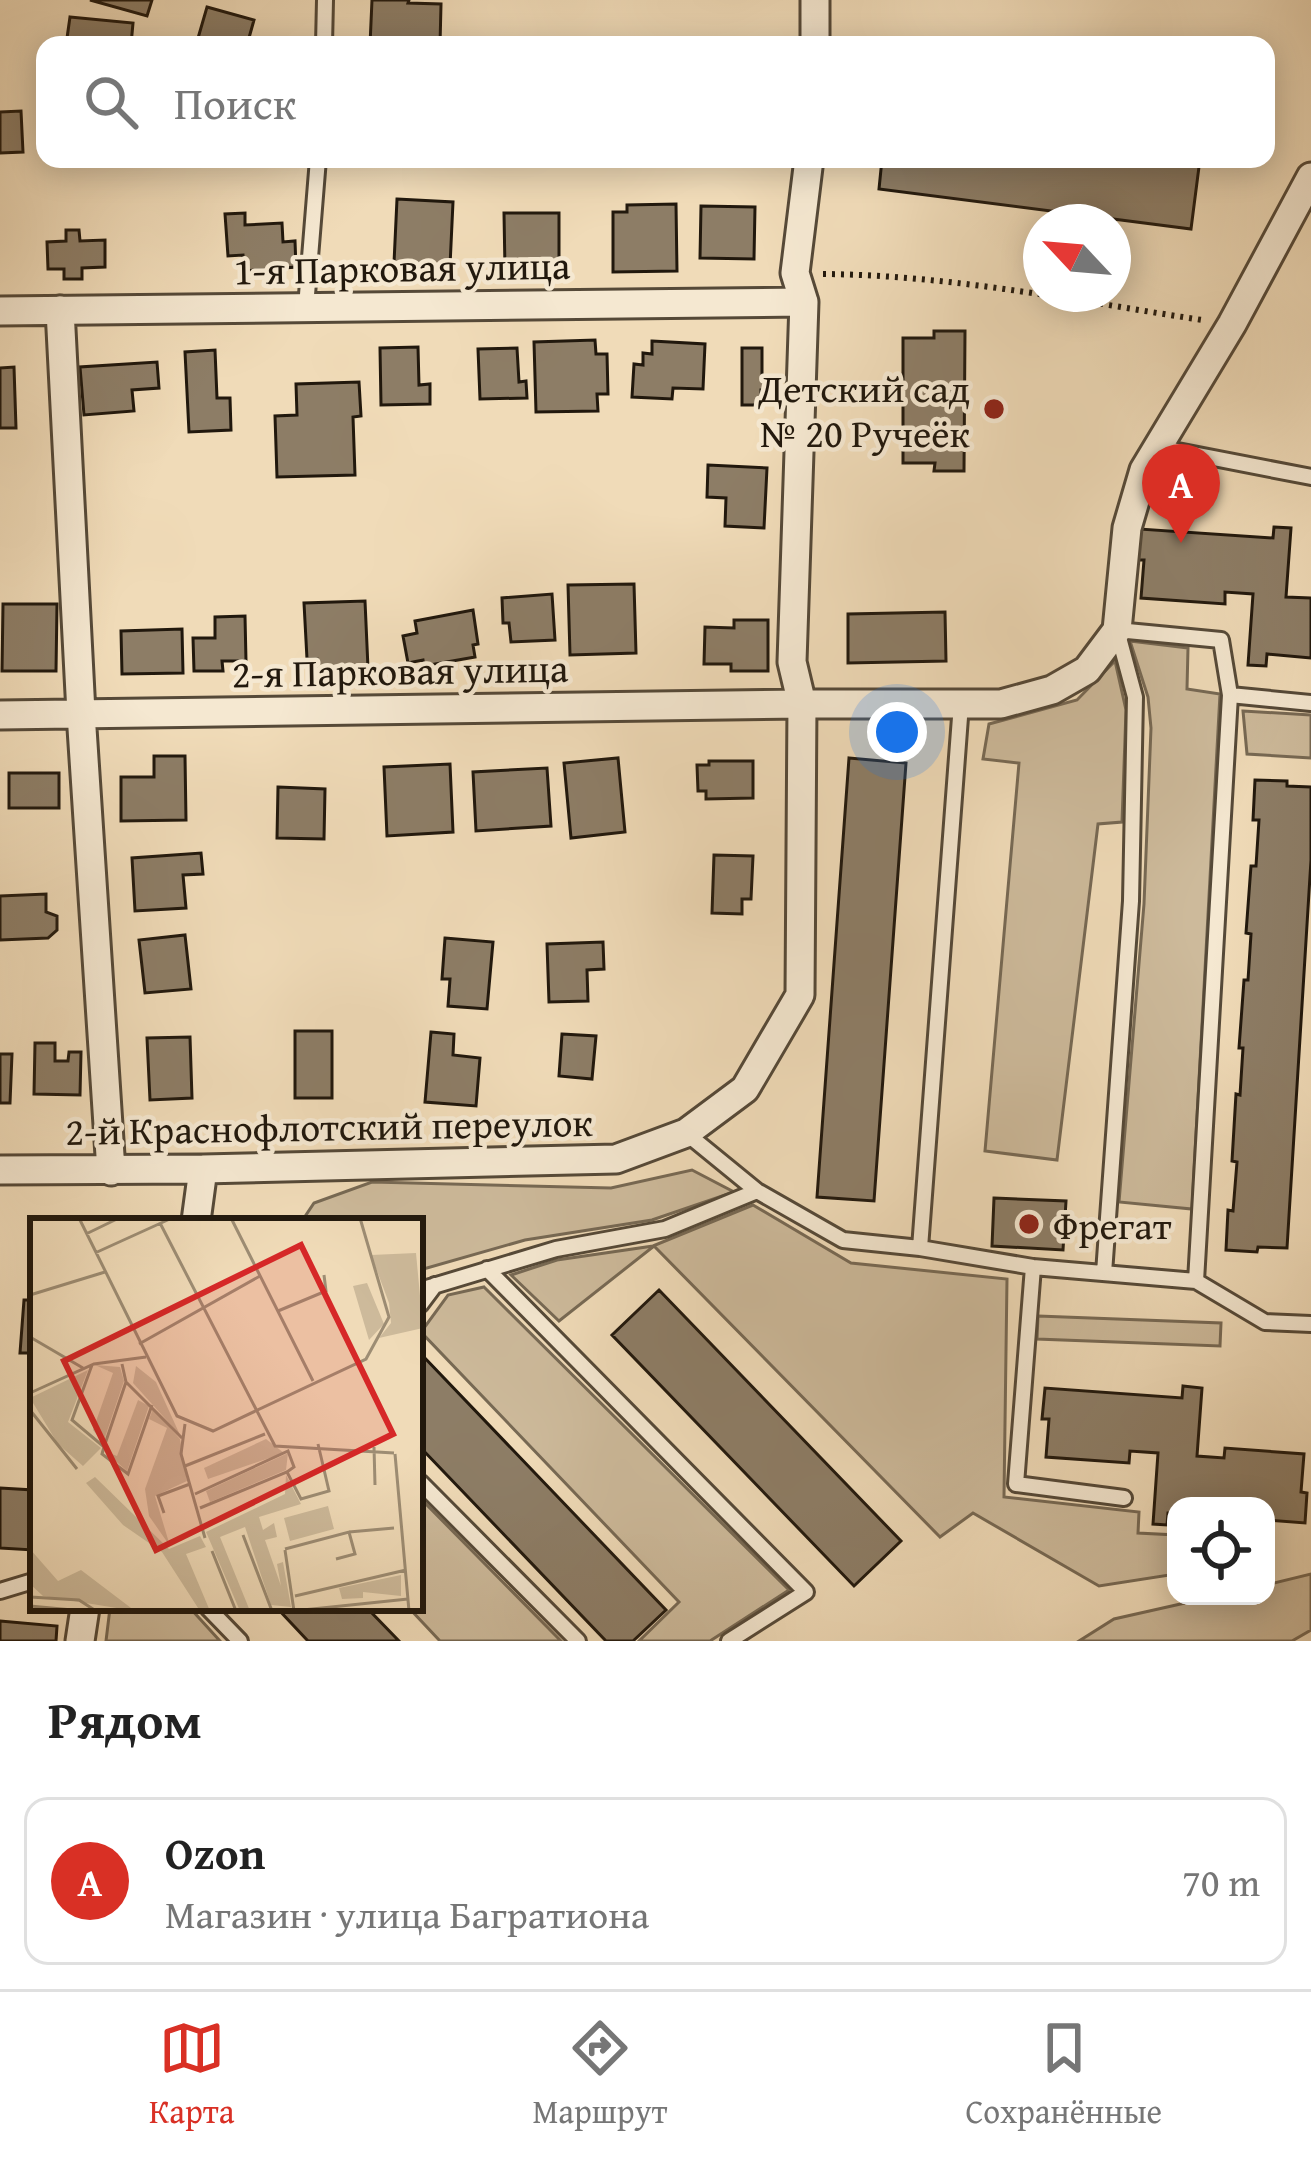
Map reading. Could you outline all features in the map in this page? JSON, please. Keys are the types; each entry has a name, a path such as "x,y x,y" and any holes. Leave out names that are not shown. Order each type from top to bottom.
{"street":[{"path":"815,0 815,36"},
{"path":"805,302 795,273 808,168"},
{"path":"1117,629 1127,528 1144,470 1232,325 1311,177"},
{"name":"1-я Парковая улица","path":"0,311 805,302"},
{"name":"2-й Краснофлотский переулок","path":"0,1170 616,1159 686,1133 745,1089 800,994 802,704 793,662 805,302"},
{"path":"60,310 111,1171"},
{"name":"2-я Парковая улица","path":"0,716 1001,704 1052,690 1088,670 1117,629"},
{"path":"196,1218 203,1169"},
{"path":"80,1641 85,1611"}],"lane":[{"path":"324,36 325,0"},
{"path":"307,308 317,168"},
{"path":"1156,447 1311,477"},
{"path":"1104,1273 1131,902 1136,697 1117,629 1221,640 1230,695 1196,1281"},
{"path":"1230,695 1311,703"},
{"path":"920,1248 961,704"},
{"path":"686,1133 757,1190 843,1240 1033,1267 1196,1281 1265,1322 1311,1324"},
{"path":"428,1287 556,1249 665,1229 757,1190"},
{"path":"1033,1267 1016,1484 1124,1498"},
{"path":"488,1269 806,1592 728,1641"},
{"path":"423,1485 578,1641"},
{"path":"0,1591 30,1582"},
{"path":"211,1611 240,1641"}],"path":[{"path":"795,273 873,274 1232,325"}],"shaded area":[{"path":"1130,641 1188,648 1187,689 1220,694 1192,1209 1119,1202 1144,904 1151,728 1148,697"},
{"path":"1115,661 1126,710 1122,822 1098,824 1057,1160 985,1151 1019,763 983,759 989,724 1077,700"},
{"path":"1243,711 1311,715 1311,758 1247,754"},
{"path":"692,1170 734,1192 652,1220 525,1240 423,1269 423,1218 304,1218 314,1203 372,1182 611,1188"},
{"path":"753,1205 851,1263 1007,1279 1004,1497 1139,1512 1138,1533 1167,1535 1167,1575 1099,1586 973,1513 940,1537 654,1246 559,1321 511,1275 557,1260 653,1246"},
{"path":"484,1287 789,1590 710,1641 639,1641 679,1602 423,1334 448,1295"},
{"path":"1038,1316 1221,1323 1220,1346 1037,1339"},
{"path":"423,1501 561,1641 440,1641 412,1611 423,1611"},
{"path":"1311,1574 1311,1630 1292,1641 1079,1641 1114,1619 1176,1605 1275,1605 1275,1583"},
{"path":"110,1611 193,1611 220,1641 106,1641"}],"building":[{"path":"90,0 152,0 147,16"},
{"path":"372,0 441,4 440,36 370,36"},
{"path":"207,7 254,20 250,36 199,36"},
{"path":"70,17 133,23 132,36 67,36"},
{"path":"21,111 23,152 0,153 0,112"},
{"path":"881,168 1199,168 1191,229 1131,221 1131,204 1023,207 879,189"},
{"path":"397,199 453,202 450,266 394,263"},
{"path":"676,204 677,271 613,272 613,212 627,212 627,205"},
{"path":"701,206 755,207 754,259 700,258"},
{"path":"245,213 245,225 282,223 283,242 295,241 296,267 244,271 243,255 228,256 225,214"},
{"path":"504,213 559,213 559,269 505,270"},
{"path":"66,230 79,230 80,241 105,240 105,267 82,268 82,279 64,279 64,269 48,269 47,242 66,241"},
{"path":"934,331 965,331 964,471 934,471 935,463 903,463 903,338 934,338"},
{"path":"595,340 596,354 607,354 608,394 597,394 598,411 536,412 534,342"},
{"path":"652,341 705,344 703,389 673,388 672,399 632,397 634,364 643,365 643,353 652,354"},
{"path":"418,347 419,385 430,384 430,404 381,405 380,348"},
{"path":"517,348 519,382 526,381 527,398 480,399 478,349"},
{"path":"742,348 762,348 762,380 769,380 769,390 761,390 761,405 742,405"},
{"path":"215,350 217,398 230,398 231,430 189,432 185,352"},
{"path":"157,362 159,388 132,390 134,411 84,415 80,367"},
{"path":"14,367 16,428 0,428 0,368"},
{"path":"359,382 361,416 353,417 355,475 277,477 275,416 297,415 296,384"},
{"path":"708,465 767,468 764,528 725,526 726,498 707,497"},
{"path":"1274,527 1291,528 1286,597 1311,598 1311,658 1267,654 1266,666 1248,665 1253,594 1225,592 1225,604 1141,598 1140,529 1273,538"},
{"path":"634,584 636,653 570,655 568,585"},
{"path":"552,594 555,640 511,642 509,623 503,623 502,598"},
{"path":"365,601 368,668 318,670 317,659 307,659 304,603"},
{"path":"3,604 57,604 56,671 2,671"},
{"path":"473,610 475,657 424,666 423,660 408,663 403,636 417,633 415,621"},
{"path":"945,612 946,661 848,663 848,614"},
{"path":"245,616 246,661 222,661 223,671 194,671 193,638 215,638 215,617"},
{"path":"734,620 768,620 768,671 731,671 731,664 704,664 705,627 734,628"},
{"path":"182,629 183,673 122,674 121,631"},
{"path":"154,756 185,756 186,820 121,821 121,777 154,777"},
{"path":"618,758 625,832 571,838 564,763"},
{"path":"849,758 906,763 874,1201 817,1197"},
{"path":"709,761 753,761 753,798 706,799 706,791 698,791 697,765 709,765"},
{"path":"450,764 453,832 387,836 384,767"},
{"path":"547,768 551,826 476,831 473,772"},
{"path":"9,773 59,773 59,808 9,808"},
{"path":"1255,780 1311,787 1311,860 1287,1248 1258,1247 1257,1252 1226,1250 1237,1162 1232,1161 1251,934 1246,933 1251,866 1256,866 1259,820 1253,820"},
{"path":"278,787 325,789 324,839 277,838"},
{"path":"201,853 203,874 183,875 186,908 135,911 132,858"},
{"path":"714,855 753,856 751,899 742,899 742,914 712,913"},
{"path":"46,894 46,912 57,916 57,930 48,938 0,940 0,896"},
{"path":"185,935 191,989 145,993 139,940"},
{"path":"445,938 493,942 487,1009 448,1006 450,979 442,979"},
{"path":"603,942 604,969 587,970 588,1001 549,1002 547,944"},
{"path":"295,1031 332,1031 332,1098 295,1098"},
{"path":"431,1032 454,1034 453,1055 480,1058 476,1106 425,1102"},
{"path":"562,1034 596,1036 592,1079 559,1076"},
{"path":"190,1037 192,1098 150,1100 147,1038"},
{"path":"35,1043 55,1043 55,1061 68,1061 69,1052 81,1052 80,1095 34,1094"},
{"path":"0,1054 12,1054 10,1103 0,1103"},
{"name":"Фрегат","path":"994,1198 1066,1201 1063,1250 992,1246"},
{"path":"659,1290 901,1541 854,1586 612,1335"},
{"path":"24,1300 30,1300 30,1353 20,1353"},
{"path":"423,1356 666,1610 633,1641 606,1641 423,1450"},
{"path":"1183,1386 1202,1388 1197,1456 1224,1458 1225,1448 1304,1454 1305,1523 1275,1521 1275,1497 1167,1497 1167,1525 1153,1524 1158,1453 1130,1451 1129,1463 1046,1457 1045,1388 1182,1398"},
{"path":"0,1488 30,1490 30,1550 0,1548"},
{"path":"280,1611 370,1611 399,1641 308,1641"},
{"path":"0,1621 57,1626 56,1641 0,1641"}],"place":[{"name":"Детский сад № 20 Ручеёк","path":"994,409"},
{"name":"Ozon","path":"1181,543"},
{"name":"Фрегат","path":"1029,1224"}]}
